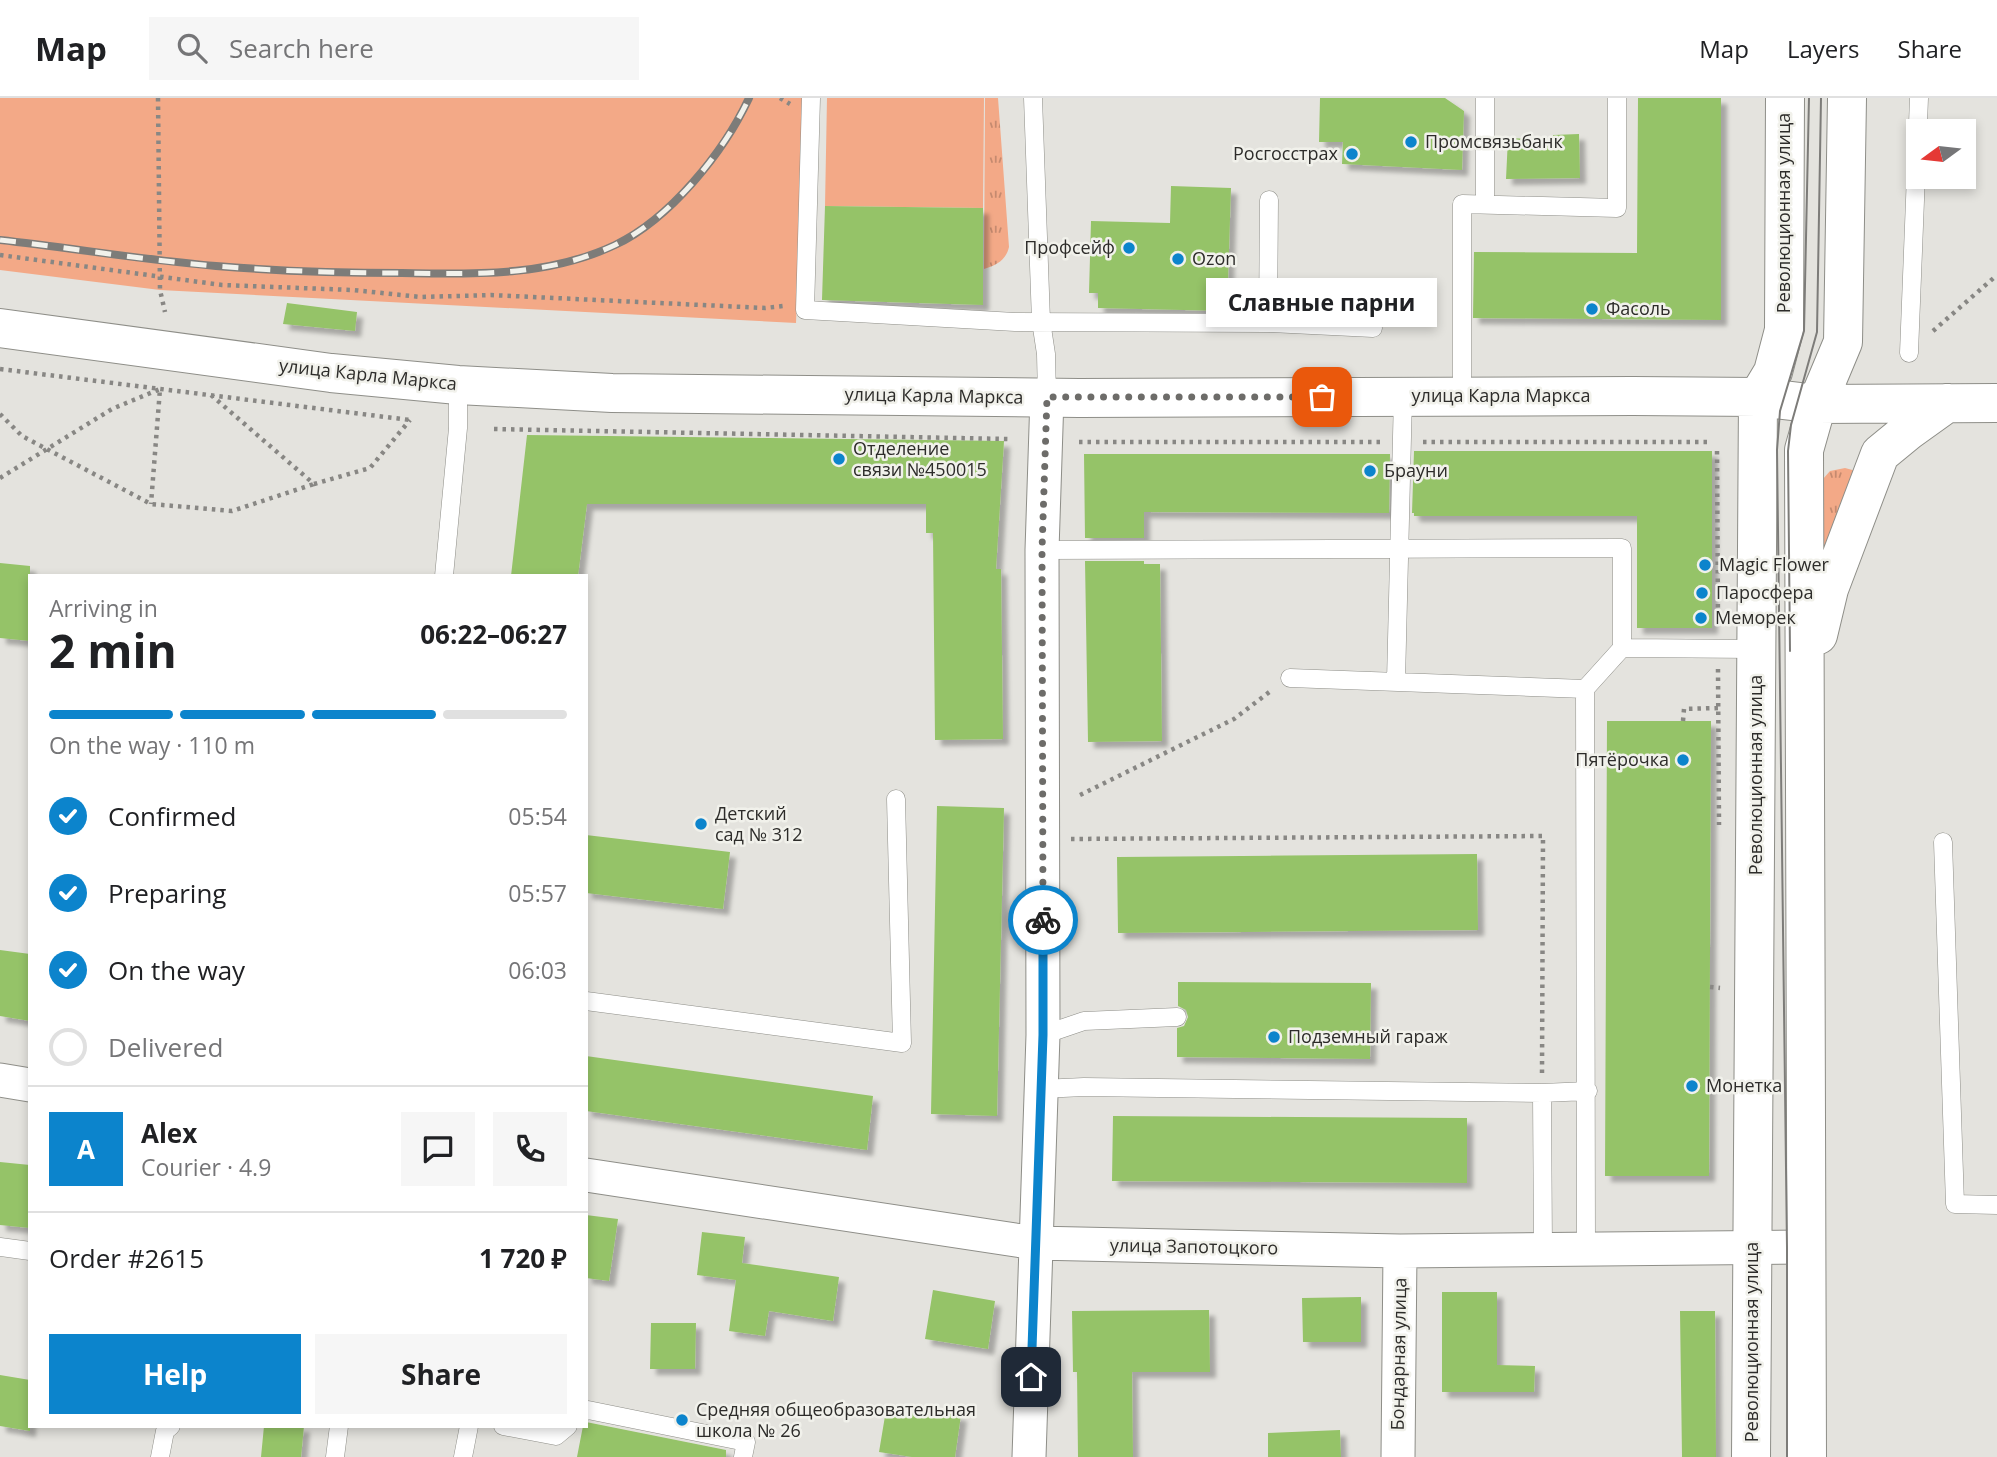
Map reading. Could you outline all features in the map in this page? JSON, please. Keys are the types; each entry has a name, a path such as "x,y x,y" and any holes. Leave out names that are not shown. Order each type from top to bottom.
{"street":[{"name":"Революционная улица","path":"1751,1457 1758,397 1773,372 1784,330 1785,98"},
{"path":"1807,1457 1804,450 1817,404 1843,342 1847,98"},
{"name":"улица Карла Маркса","path":"0,328 331,373 458,385 612,393 1047,397 1758,397 1817,404 1997,403"},
{"path":"1028,1457 1043,1035 1042,550 1047,397"},
{"path":"1804,695 1829,589 1880,454 1947,403"},
{"path":"0,1080 28,1085"},
{"name":"улица Запотоцкого","path":"588,1175 1035,1243 1400,1251 1806,1247"},
{"name":"Бондарная улица","path":"1398,1457 1400,1251"}],"lane":[{"path":"811,98 805,310 1015,322 1268,323 1373,328"},
{"path":"1033,98 1041,321 1046,354 1047,397"},
{"path":"1485,98 1485,204"},
{"path":"1462,396 1462,204 1617,208 1617,98"},
{"path":"1909,353 1919,98"},
{"path":"1268,323 1269,200"},
{"path":"444,574 458,428 458,385"},
{"path":"1396,681 1403,396"},
{"path":"1042,550 1622,548 1622,648 1585,689 1587,1249"},
{"path":"1622,648 1756,649"},
{"path":"1290,678 1585,689"},
{"path":"588,1001 902,1043 896,799"},
{"path":"1943,842 1955,1204 1997,1205"},
{"path":"1043,1035 1084,1021 1178,1017"},
{"path":"1041,1089 1084,1087 1542,1093 1588,1091"},
{"path":"1542,1093 1543,1250"},
{"path":"0,1247 28,1251"},
{"path":"588,1410 746,1442 743,1457"},
{"path":"160,1457 164,1431 168,1428"},
{"path":"335,1457 339,1428"},
{"path":"463,1457 468,1428"},
{"path":"513,1428 556,1437 566,1428"}],"path":[{"path":"158,98 159,276 165,313"},
{"path":"0,256 222,285 353,290 421,297 491,295 668,305 765,308 779,305"},
{"path":"1909,353 1997,275"},
{"path":"0,369 410,420 370,468 232,511 151,504 22,436 0,414"},
{"path":"0,478 112,409 160,389"},
{"path":"151,504 160,389"},
{"path":"211,395 314,484"},
{"path":"494,429 1009,439"},
{"path":"1080,795 1234,719 1290,678"},
{"path":"1684,721 1685,709 1718,708"},
{"path":"1043,841 1543,836 1542,1093"},
{"path":"1710,987 1720,988"}],"green space":[{"path":"0,98 804,98 796,323 160,290 0,270"},
{"path":"827,98 984,98 983,208 825,206"},
{"path":"985,98 998,98 1009,247 1000,261 984,269"},
{"path":"1845,468 1860,472 1819,579 1816,487 1830,471"}],"building":[{"path":"1320,98 1445,98 1464,111 1462,170 1342,164 1343,142 1319,142"},
{"path":"1638,98 1721,98 1721,320 1473,318 1474,252 1637,253"},
{"path":"1579,134 1580,178 1506,179 1508,138 1554,140 1553,135"},
{"path":"1171,186 1231,188 1227,311 1098,308 1098,293 1089,293 1091,221 1170,223"},
{"path":"825,206 983,208 983,305 822,300"},
{"path":"287,303 357,312 355,331 283,324"},
{"path":"527,435 1004,441 996,569 1001,569 1003,739 935,740 933,533 926,533 926,504 587,504 578,574 511,574"},
{"path":"1414,451 1712,451 1712,628 1637,628 1637,516 1414,516"},
{"path":"1084,454 1390,454 1389,513 1144,512 1144,538 1085,538"},
{"path":"1085,561 1144,561 1144,564 1160,564 1162,741 1088,742"},
{"path":"0,563 30,566 28,641 0,638"},
{"path":"1607,721 1711,721 1709,1176 1605,1176"},
{"path":"937,806 1004,808 997,1116 931,1114"},
{"path":"588,835 730,852 723,909 588,893"},
{"path":"1477,854 1478,930 1118,933 1117,857"},
{"path":"0,950 28,954 28,1021 0,1016"},
{"name":"Подземный гараж","path":"1178,982 1371,983 1370,1059 1177,1057 1177,1028 1184,1026 1188,1017 1186,1010 1178,1006"},
{"path":"588,1056 873,1096 867,1150 588,1111"},
{"path":"1113,1116 1467,1118 1467,1183 1112,1181"},
{"path":"0,1162 28,1165 28,1228 0,1225"},
{"path":"588,1215 618,1219 609,1281 588,1278"},
{"path":"702,1232 745,1237 742,1263 839,1277 833,1321 769,1311 765,1336 729,1331 736,1280 697,1275"},
{"path":"933,1290 995,1301 988,1349 925,1339"},
{"path":"1442,1292 1497,1292 1497,1365 1535,1366 1534,1392 1442,1392"},
{"path":"1361,1297 1361,1342 1303,1342 1302,1298"},
{"path":"1209,1310 1210,1372 1132,1372 1133,1457 1078,1457 1077,1372 1073,1372 1072,1311"},
{"path":"1680,1311 1715,1311 1716,1457 1682,1457"},
{"path":"651,1323 696,1323 695,1369 650,1369"},
{"path":"0,1375 28,1380 30,1431 0,1426"},
{"path":"887,1404 961,1415 955,1457 912,1457 879,1452"},
{"path":"588,1422 726,1450 726,1457 577,1457 583,1428 588,1428"},
{"path":"264,1428 304,1428 301,1457 261,1457"},
{"path":"1340,1430 1341,1457 1268,1457 1268,1433"}],"tram line":[{"path":"1787,1457 1777,450 1780,411 1804,331 1809,98"},
{"path":"1790,651 1788,451 1791,425 1817,332 1821,98"}],"railway":[{"path":"0,240 162,261 262,269 457,274 537,268 563,263 615,245 656,219 710,161 749,98"}],"way so far":[{"path":"1043,920 1042,550 1047,397 1322,397"}],"place":[{"name":"Промсвязьбанк","path":"1411,142"},
{"name":"Росгосстрах","path":"1352,154"},
{"name":"Профсейф","path":"1129,248"},
{"name":"Ozon","path":"1178,259"},
{"name":"Фасоль","path":"1592,309"},
{"name":"Славные парни","path":"1322,397"},
{"name":"Отделение связи №450015","path":"839,459"},
{"name":"Брауни","path":"1370,471"},
{"name":"Magic Flower","path":"1705,565"},
{"name":"Паросфера","path":"1702,593"},
{"name":"Меморек","path":"1701,618"},
{"name":"Пятёрочка","path":"1683,760"},
{"name":"Детский сад № 312","path":"701,824"},
{"name":"Подземный гараж","path":"1274,1037"},
{"name":"Монетка","path":"1692,1086"},
{"name":"Средняя общеобразовательная школа № 26","path":"682,1420"}],"route":[{"path":"1031,1377 1043,1035 1043,920"}]}
